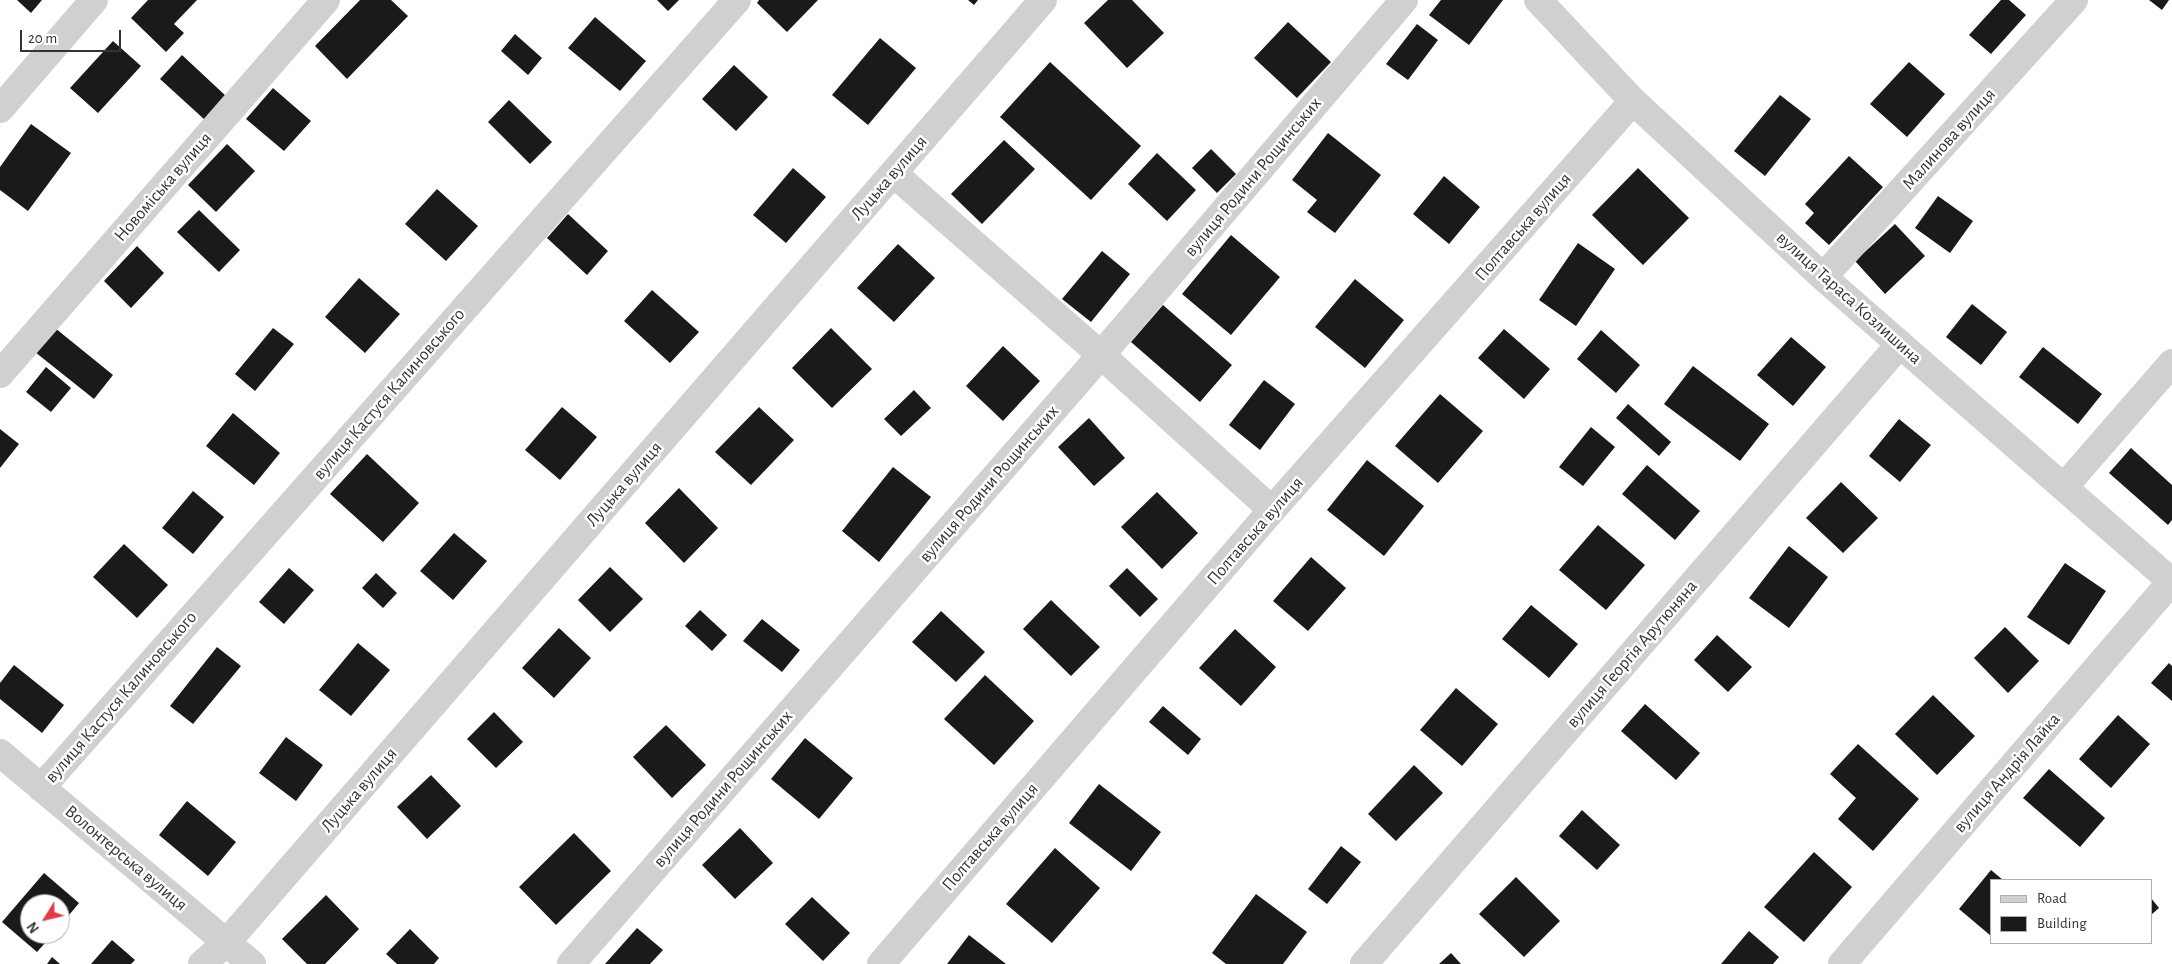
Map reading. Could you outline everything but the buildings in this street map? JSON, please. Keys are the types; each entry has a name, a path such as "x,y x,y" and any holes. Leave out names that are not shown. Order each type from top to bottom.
{"street":[{"path":"0,109 94,0"},
{"name":"Новоміська вулиця","path":"0,374 326,0"},
{"name":"вулиця Кастуся Калиновського","path":"41,788 737,0"},
{"name":"Луцька вулиця","path":"202,964 227,942 1043,0"},
{"name":"вулиця Родини Рощинських","path":"571,964 1101,355 1404,0"},
{"name":"вулиця Тараса Козлишина","path":"1538,0 1633,101 1823,277 2172,582"},
{"name":"Малинова вулиця","path":"1823,277 2074,0"},
{"name":"Полтавська вулиця","path":"881,964 1272,510 1633,101"},
{"path":"893,173 1101,355 1272,510"},
{"name":"вулиця Георгія Арутюняна","path":"1364,964 1900,344"},
{"path":"2064,487 2172,363"},
{"name":"вулиця Андрія Лайка","path":"1842,964 2172,582"},
{"name":"Волонтерська вулиця","path":"0,753 252,964"}]}
